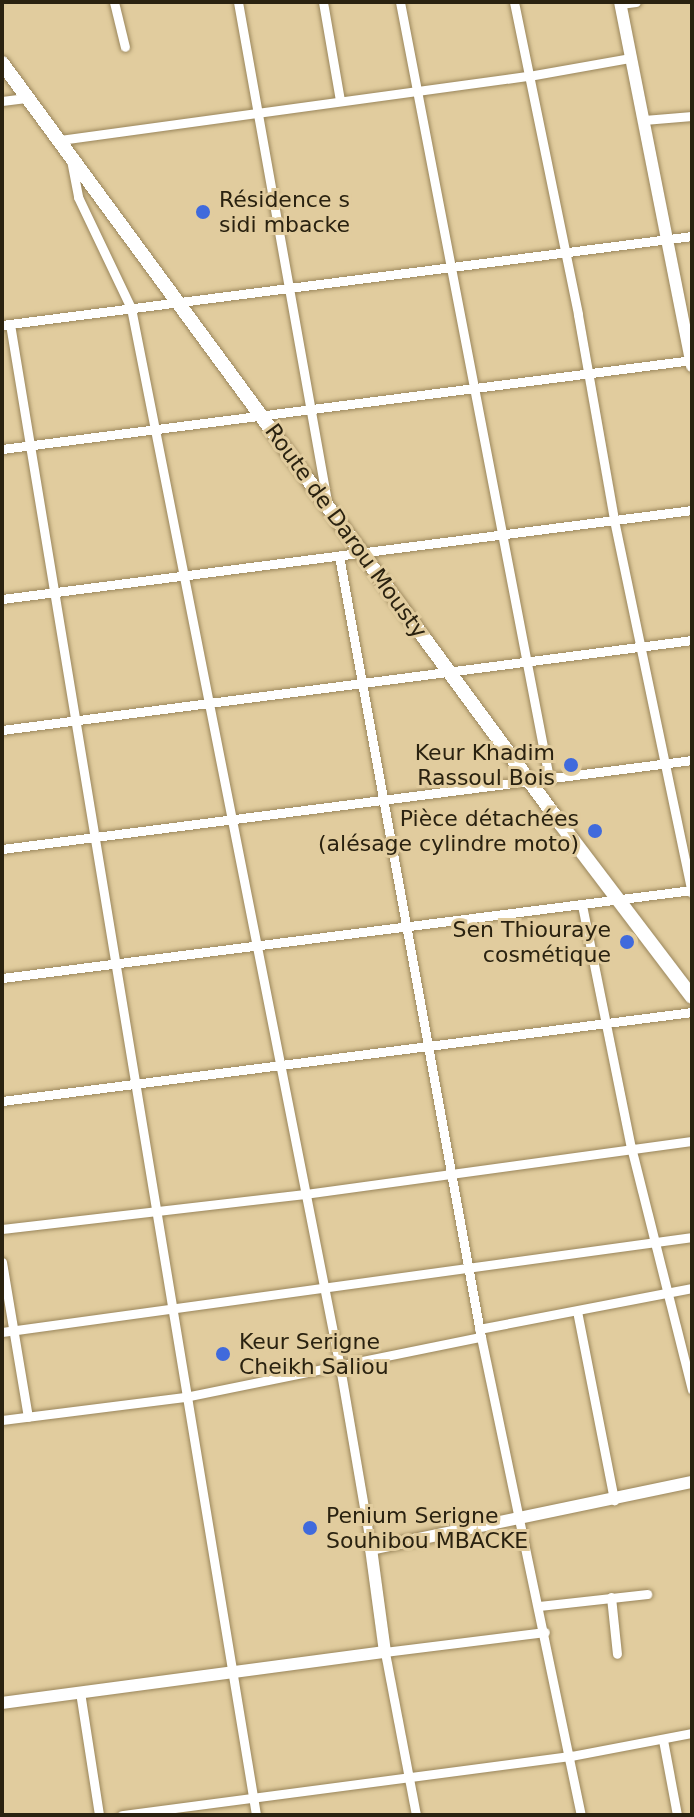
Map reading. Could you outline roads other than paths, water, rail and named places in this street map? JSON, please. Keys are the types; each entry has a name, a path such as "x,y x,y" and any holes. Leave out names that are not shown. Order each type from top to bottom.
{"main road":[{"name":"Route de Darou Mousty","path":"2,63 692,997"}],"street":[{"path":"114,2 125,47"},
{"path":"238,2 328,504"},
{"path":"323,2 340,100"},
{"path":"400,2 414,90 549,778"},
{"path":"2,978 407,928 617,898 692,891 614,520 514,2"},
{"path":"2,449 692,362 620,3 636,2"},
{"path":"60,140 258,110 529,76 630,58"},
{"path":"2,101 28,98"},
{"path":"644,120 692,116"},
{"path":"69,153 78,197 131,308 340,1367 385,1652 416,1815"},
{"path":"256,1815 30,446 6,325 692,236"},
{"path":"2,599 692,510"},
{"path":"339,556 480,1333 581,1815"},
{"path":"2,730 692,640"},
{"path":"2,849 692,760"},
{"path":"582,905 631,1147 692,1389"},
{"path":"2,1101 692,1012"},
{"path":"2,1229 305,1194 692,1141"},
{"path":"2,1332 692,1237"},
{"path":"2,1262 28,1417"},
{"path":"2,1420 185,1397 340,1367 577,1311 692,1288"},
{"path":"577,1311 614,1500"},
{"path":"371,1549 692,1482"},
{"path":"539,1606 647,1594"},
{"path":"611,1597 617,1654"},
{"path":"2,1703 545,1632"},
{"path":"80,1692 99,1815"},
{"path":"122,1815 571,1756 692,1733"},
{"path":"663,1740 677,1815"}],"place":[{"name":"Résidence s sidi mbacke","path":"203,212"},
{"name":"Keur Khadim Rassoul Bois","path":"571,765"},
{"name":"Pièce détachées (alésage cylindre moto)","path":"595,831"},
{"name":"Sen Thiouraye cosmétique","path":"627,942"},
{"name":"Keur Serigne Cheikh Saliou","path":"223,1354"},
{"name":"Penium Serigne Souhibou MBACKE","path":"310,1528"}]}
